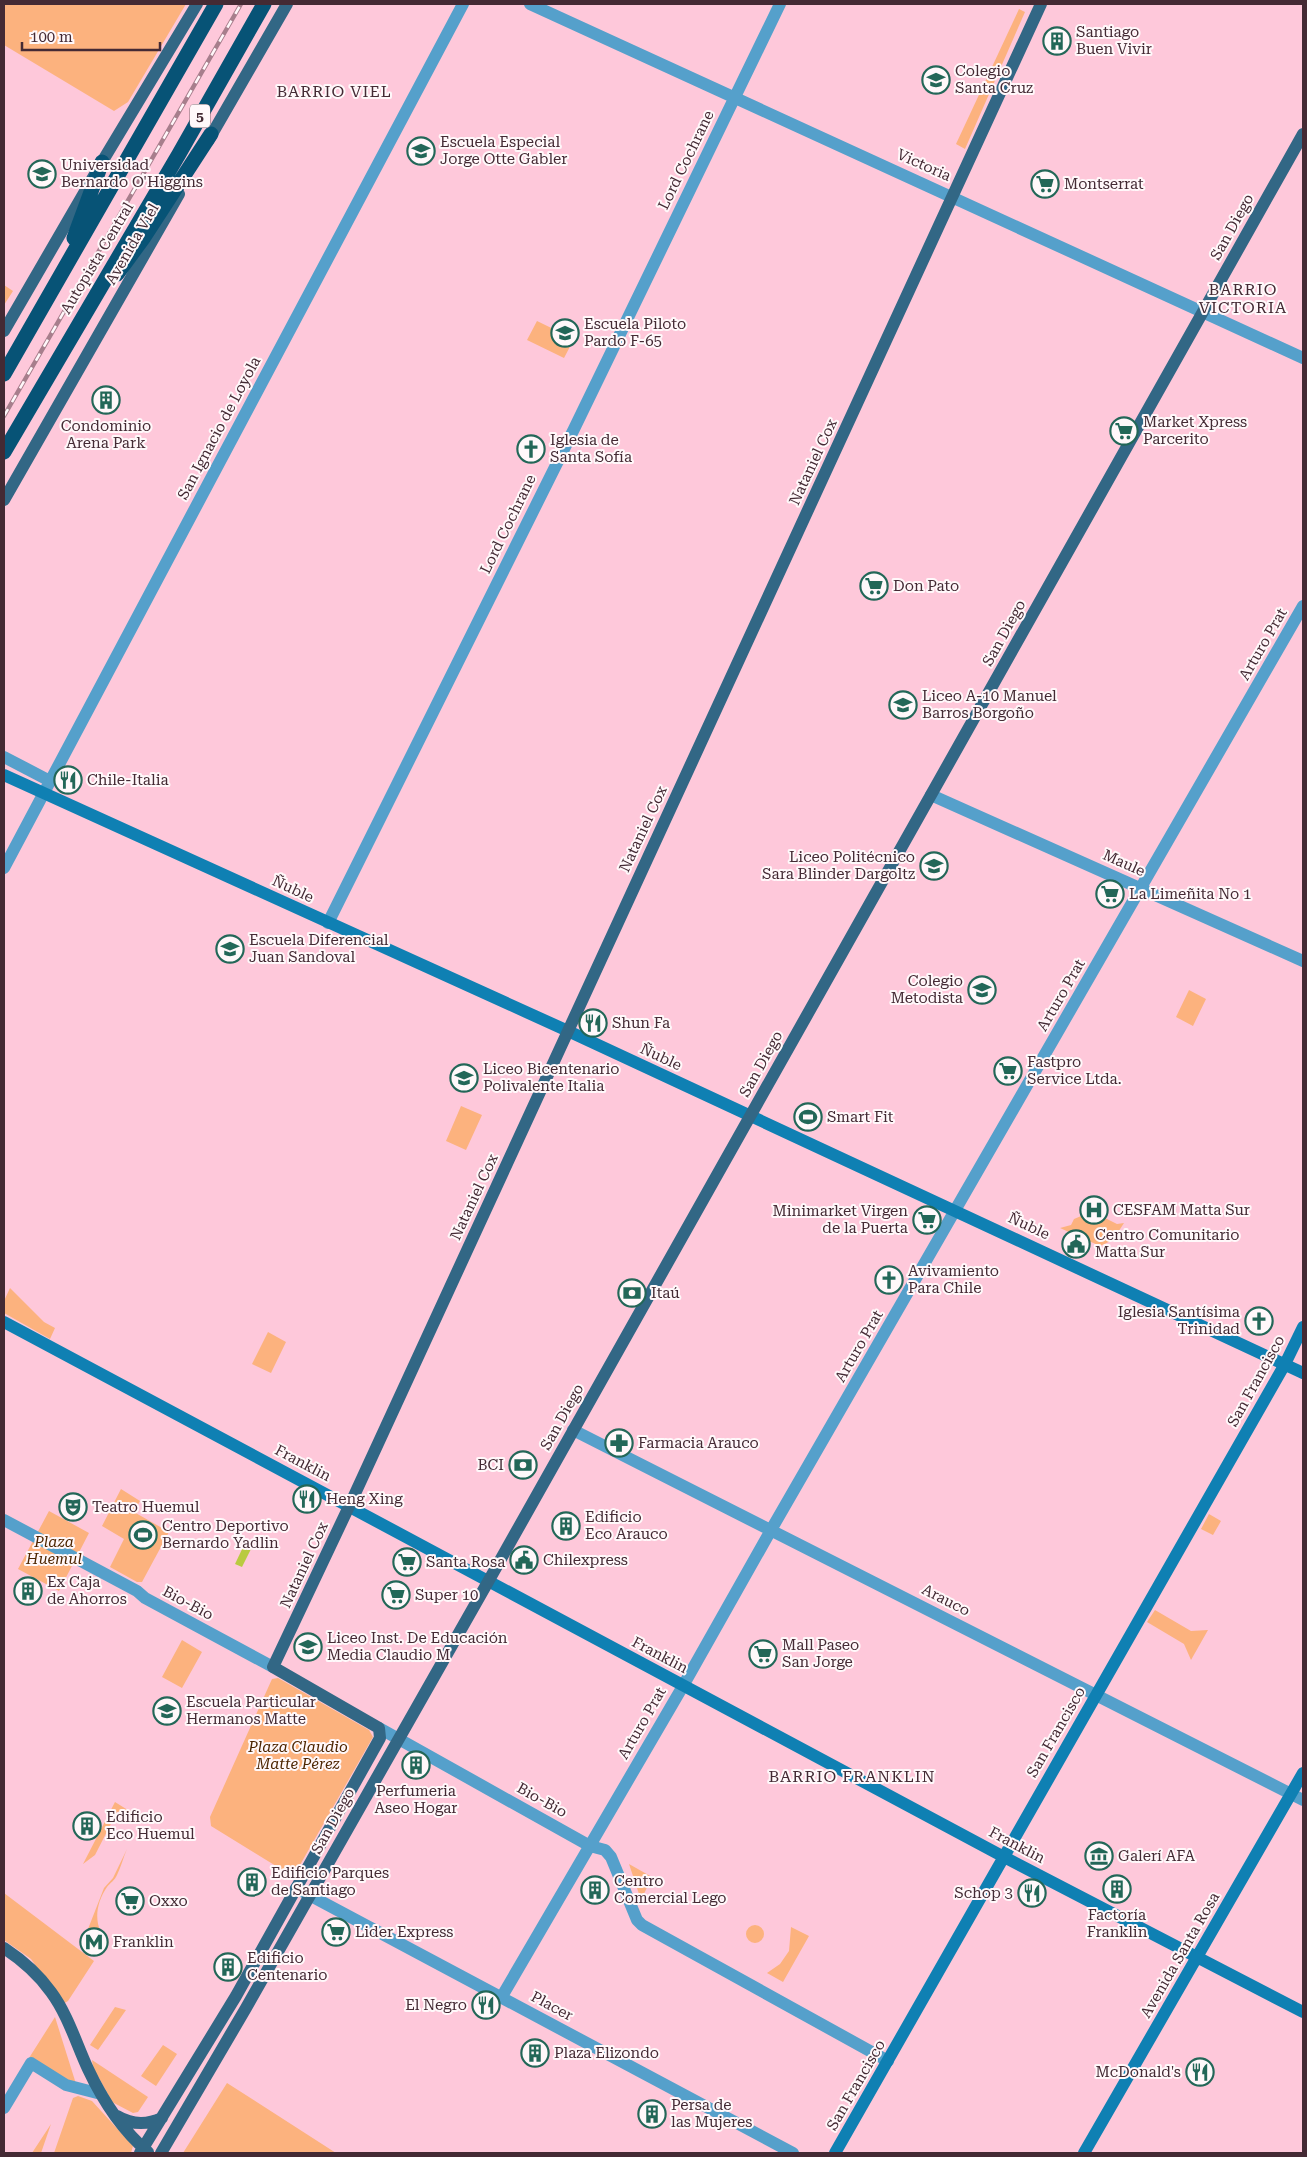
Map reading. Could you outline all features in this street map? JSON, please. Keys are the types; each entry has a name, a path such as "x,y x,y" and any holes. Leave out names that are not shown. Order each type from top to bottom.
{"highway":[{"name":"Autopista Central","path":"4,374 216,4"},
{"name":"Autopista Central","path":"4,452 179,154 264,4"},
{"path":"84,313 131,256 211,134"},
{"path":"58,281 102,162"}],"main road":[{"path":"4,331 102,162 197,4"},
{"name":"Avenida Viel","path":"4,500 286,4"},
{"name":"Nataniel Cox","path":"273,1668 1041,4"},
{"name":"San Diego","path":"161,2153 246,2008 574,1430 1303,134"},
{"path":"4,315 21,302"},
{"name":"Ñuble","path":"4,775 956,1210 1303,1372"},
{"name":"Franklin","path":"4,1322 1004,1857 1303,2012"},
{"name":"San Francisco","path":"835,2153 1285,1364 1303,1327"},
{"name":"Bio-Bio","path":"273,1668 379,1728"},
{"name":"San Diego","path":"145,2151 162,2118 217,2028 378,1742 380,1738 379,1728"},
{"name":"Avenida Santa Rosa","path":"1084,2153 1303,1774"},
{"path":"4,1948 37,1975 52,1993 68,2023 100,2094 145,2151"},
{"path":"115,2115 127,2121 140,2123 162,2118"}],"street":[{"name":"San Ignacio de Loyola","path":"4,868 463,4"},
{"name":"Victoria","path":"530,4 953,196 1303,358"},
{"name":"Lord Cochrane","path":"328,923 576,424 780,4"},
{"name":"Arturo Prat","path":"501,1998 683,1686 1303,606"},
{"path":"4,757 50,781"},
{"name":"Maule","path":"931,796 1303,961"},
{"name":"Arauco","path":"574,1430 1303,1800"},
{"name":"Bio-Bio","path":"4,1520 137,1591 145,1598 273,1668"},
{"name":"Bio-Bio","path":"4,1527 134,1596 145,1598"},
{"name":"Bio-Bio","path":"379,1728 590,1846 605,1850 637,1920 642,1925 888,2061"},
{"name":"Placer","path":"296,1888 793,2153"},
{"path":"4,2108 31,2063 66,2085 100,2094"}],"green space":[{"path":"4,4 186,4 128,102 114,111 4,45"},
{"path":"1019,9 1025,12 965,149 956,144"},
{"path":"4,285 13,291 4,305"},
{"path":"537,321 574,339 564,358 527,340"},
{"path":"1189,990 1206,999 1193,1026 1176,1017"},
{"path":"461,1106 482,1115 466,1150 446,1141"},
{"path":"1086,1214 1092,1217 1097,1214 1117,1224 1124,1223 1113,1240 1100,1246 1060,1228 1071,1225 1074,1219"},
{"path":"10,1288 44,1322 55,1328 50,1339 4,1313 4,1301"},
{"path":"268,1332 286,1342 271,1373 252,1364"},
{"name":"Centro Deportivo Bernardo Yadlin","path":"121,1489 140,1501 134,1512 169,1532 142,1582 137,1582 110,1567 124,1539 102,1526"},
{"name":"Plaza Huemul","path":"49,1511 89,1533 59,1591 18,1569"},
{"path":"1209,1514 1221,1521 1213,1535 1201,1529"},
{"path":"1155,1610 1191,1631 1208,1630 1191,1660 1184,1644 1147,1622"},
{"path":"182,1640 202,1652 182,1688 162,1677"},
{"name":"Plaza Claudio Matte Pérez","path":"278,1678 369,1730 373,1737 296,1872 289,1874 211,1826 210,1817 272,1679"},
{"path":"115,1802 131,1812 117,1812 95,1855 83,1864"},
{"path":"127,1849 117,1875 103,1894 98,1909 98,1924 104,1938 110,1944 88,1929 104,1888 113,1878"},
{"path":"629,1864 652,1877 641,1900"},
{"path":"4,1893 94,1961 68,2001 63,2004 31,1959 4,1940"},
{"path":"755,1925 761,1928 764,1934 761,1940 755,1943 749,1940 746,1934 749,1928"},
{"path":"791,1927 809,1936 783,1982 767,1973 780,1964 789,1951"},
{"path":"115,2007 126,2010 98,2050 90,2045"},
{"path":"55,2017 77,2087 29,2058"},
{"path":"163,2045 177,2054 156,2086 141,2076"},
{"path":"92,2060 148,2097 138,2112 133,2113 112,2102 93,2067"},
{"path":"227,2083 336,2153 183,2153"},
{"path":"78,2096 92,2101 133,2146 131,2153 54,2153 73,2098"},
{"path":"51,2124 41,2153 32,2153"}],"shaded area":[{"path":"245,1543 252,1547 242,1567 235,1564"}],"railway":[{"path":"4,416 241,4"}],"place":[{"name":"Santiago Buen Vivir","path":"1057,41"},
{"name":"Colegio Santa Cruz","path":"936,80"},
{"name":"Escuela Especial Jorge Otte Gabler","path":"421,151"},
{"name":"Universidad Bernardo O'Higgins","path":"42,174"},
{"name":"Montserrat","path":"1045,184"},
{"name":"Escuela Piloto Pardo F-65","path":"565,333"},
{"name":"Condominio Arena Park","path":"106,400"},
{"name":"Market Xpress Parcerito","path":"1124,431"},
{"name":"Iglesia de Santa Sofía","path":"531,449"},
{"name":"Don Pato","path":"874,586"},
{"name":"Liceo A-10 Manuel Barros Borgoño","path":"903,705"},
{"name":"Chile-Italia","path":"68,780"},
{"name":"Liceo Politécnico Sara Blinder Dargoltz","path":"934,866"},
{"name":"La Limeñita No 1","path":"1110,894"},
{"name":"Escuela Diferencial Juan Sandoval","path":"230,949"},
{"name":"Colegio Metodista","path":"982,990"},
{"name":"Shun Fa","path":"593,1023"},
{"name":"Fastpro Service Ltda.","path":"1008,1071"},
{"name":"Liceo Bicentenario Polivalente Italia","path":"464,1078"},
{"name":"Smart Fit","path":"808,1117"},
{"name":"CESFAM Matta Sur","path":"1094,1210"},
{"name":"Minimarket Virgen de la Puerta","path":"927,1220"},
{"name":"Centro Comunitario Matta Sur","path":"1076,1244"},
{"name":"Avivamiento Para Chile","path":"889,1280"},
{"name":"Itaú","path":"632,1293"},
{"name":"Iglesia Santísima Trinidad","path":"1259,1321"},
{"name":"Farmacia Arauco","path":"619,1443"},
{"name":"BCI","path":"523,1465"},
{"name":"Heng Xing","path":"307,1499"},
{"name":"Teatro Huemul","path":"73,1507"},
{"name":"Edificio Eco Arauco","path":"566,1526"},
{"name":"Centro Deportivo Bernardo Yadlin","path":"143,1535"},
{"name":"Chilexpress","path":"524,1560"},
{"name":"Santa Rosa","path":"407,1562"},
{"name":"Ex Caja de Ahorros","path":"28,1591"},
{"name":"Super 10","path":"396,1595"},
{"name":"Liceo Inst. De Educación Media Claudio M","path":"308,1647"},
{"name":"Mall Paseo San Jorge","path":"763,1654"},
{"name":"Escuela Particular Hermanos Matte","path":"167,1711"},
{"name":"Perfumeria Aseo Hogar","path":"416,1765"},
{"name":"Edificio Eco Huemul","path":"87,1826"},
{"name":"Galerí AFA","path":"1099,1856"},
{"name":"Edificio Parques de Santiago","path":"252,1882"},
{"name":"Factoría Franklin","path":"1117,1889"},
{"name":"Centro Comercial Lego","path":"595,1890"},
{"name":"Schop 3","path":"1032,1893"},
{"name":"Oxxo","path":"130,1901"},
{"name":"Lider Express","path":"336,1932"},
{"name":"Franklin","path":"94,1942"},
{"name":"Edificio Centenario","path":"228,1967"},
{"name":"El Negro","path":"486,2005"},
{"name":"Plaza Elizondo","path":"535,2053"},
{"name":"McDonald's","path":"1200,2072"},
{"name":"Persa de las Mujeres","path":"652,2114"}],"district":[{"name":"BARRIO VIEL","path":"334,91"},
{"name":"BARRIO VICTORIA","path":"1243,298"},
{"name":"BARRIO FRANKLIN","path":"852,1776"}]}
